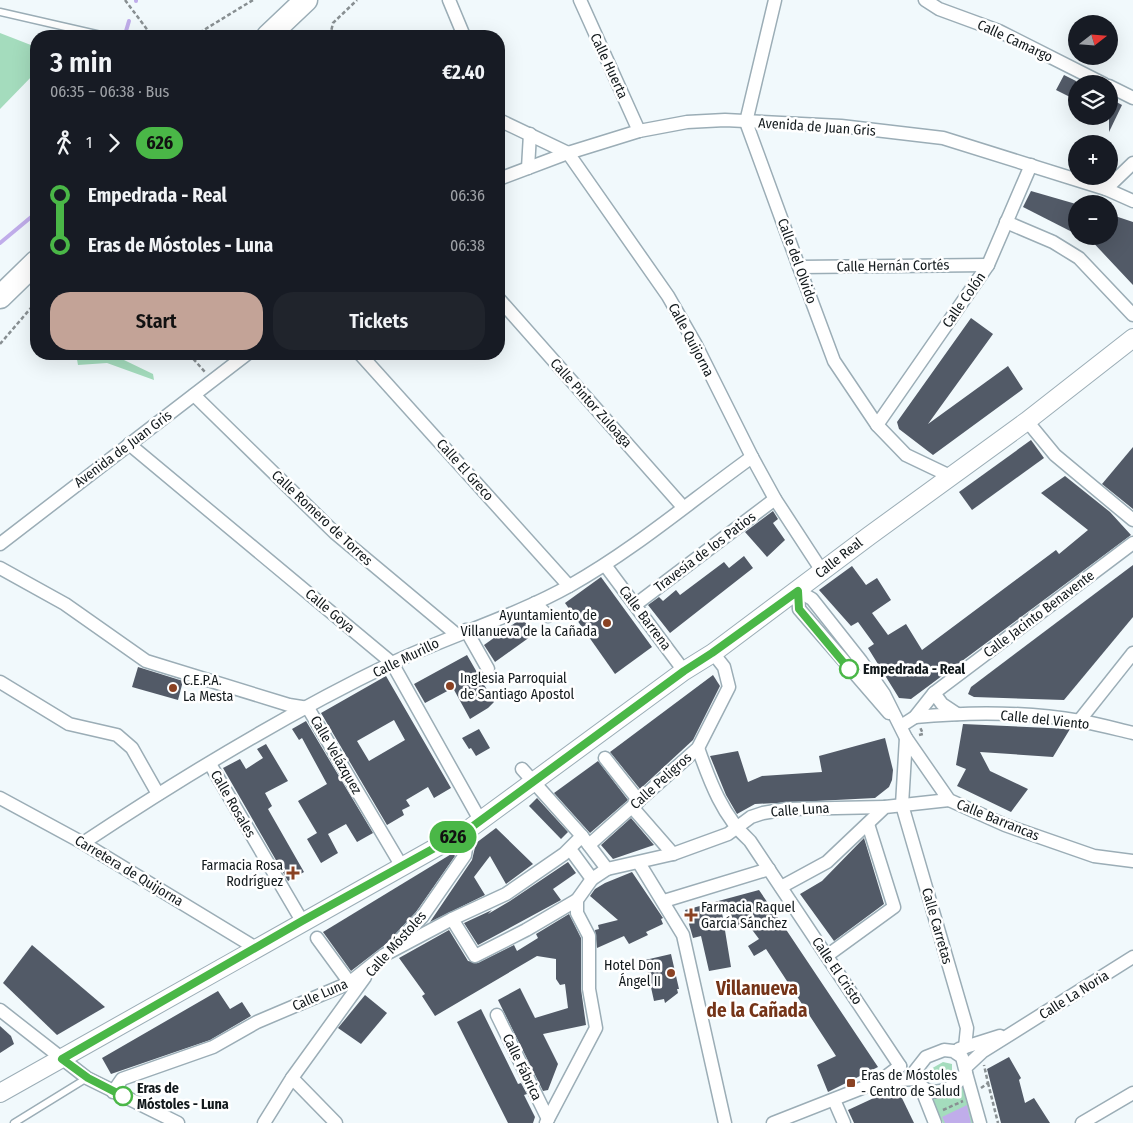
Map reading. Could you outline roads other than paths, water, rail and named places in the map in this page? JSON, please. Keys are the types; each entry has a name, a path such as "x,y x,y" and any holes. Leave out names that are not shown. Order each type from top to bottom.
{"highway":[{"path":"274,30 306,0"},
{"path":"0,297 30,268"}],"street":[{"path":"449,0 462,30"},
{"name":"Calle Huerta","path":"580,0 639,131"},
{"path":"746,122 775,0"},
{"name":"Calle Camargo","path":"925,0 939,9 999,31 1086,75"},
{"path":"1118,90 1133,98"},
{"name":"Avenida de Juan Gris","path":"505,177 568,153 639,131 687,122 725,120 841,126 943,138 1106,189 1133,201"},
{"name":"Calle Quijorna","path":"505,122 568,153 668,296 775,499 822,572"},
{"name":"Calle del Olvido","path":"746,122 834,361 877,425 906,455 950,476"},
{"path":"528,168 530,134"},
{"path":"1106,189 1133,163"},
{"name":"Calle Colón","path":"877,425 988,265 1031,165"},
{"path":"1006,222 1052,242 1079,258 1133,315"},
{"name":"Calle Hernán Cortés","path":"799,267 988,265"},
{"name":"Calle Pintor Zuloaga","path":"505,306 683,507"},
{"name":"Calle Real","path":"0,1093 400,865 474,825 684,671 798,591 950,476 1027,421 1133,338"},
{"name":"Avenida de Juan Gris","path":"0,544 238,360"},
{"name":"Calle El Greco","path":"365,360 569,586"},
{"name":"Calle Romero de Torres","path":"194,395 335,533 461,632"},
{"path":"1027,421 1055,455 1133,520"},
{"name":"Calle Goya","path":"129,444 392,663 474,825"},
{"name":"Calle Murillo","path":"83,843 158,794 308,708 392,663 461,632 535,603 569,586 605,564 752,457"},
{"name":"Travesía de los Patios","path":"635,605 775,499"},
{"name":"Calle Jacinto Benavente","path":"901,726 914,717 934,693 1133,543"},
{"name":"Calle Barrena","path":"605,564 684,671"},
{"name":"Calle Velázquez","path":"0,568 65,604 146,661 289,705 308,708 400,865"},
{"name":"Calle Barrancas","path":"798,591 812,599 856,654 884,694 906,738 948,800 1004,824 1094,856 1133,861"},
{"path":"535,603 548,616"},
{"path":"461,632 488,669"},
{"name":"Calle Peligros","path":"570,849 585,841 635,804 698,748 729,687 724,667 712,653"},
{"path":"1080,721 1133,653"},
{"path":"0,682 69,724 117,735 132,748 158,794"},
{"path":"934,693 942,704 957,714"},
{"name":"Calle del Viento","path":"914,717 957,714 1013,715 1080,721 1133,733"},
{"name":"Calle Carretas","path":"906,738 902,806 967,1028 959,1049"},
{"name":"Calle El Cristo","path":"698,748 710,782 735,828 750,841 828,955 900,1066"},
{"path":"605,758 635,804 673,854"},
{"name":"Calle Rosales","path":"210,764 302,921"},
{"path":"452,919 475,956 526,930 577,900 592,879 606,869 585,841 522,769"},
{"name":"Carretera de Quijorna","path":"0,798 83,843 256,948"},
{"name":"Calle Luna","path":"606,869 673,854 728,834 751,817 787,809 885,807 948,800"},
{"path":"781,887 827,862 885,807"},
{"path":"828,955 894,907 868,824"},
{"name":"Calle Móstoles","path":"384,955 422,918 465,855 474,825"},
{"path":"570,849 592,879"},
{"name":"Calle Luna","path":"113,1092 122,1079 212,1047 257,1022 352,986 384,955 452,919 506,894 570,849"},
{"path":"639,863 684,935 725,1123"},
{"path":"664,901 769,869"},
{"path":"547,1121 596,1028 589,989 590,936 577,913 577,900"},
{"path":"317,938 352,986"},
{"name":"Calle La Noria","path":"966,1070 982,1052 1133,957"},
{"name":"Calle Móstoles","path":"264,1123 352,986"},
{"path":"0,1010 88,1078 178,1123"},
{"name":"Calle Fábrica","path":"496,1015 547,1121"},
{"name":"Calle La Noria","path":"959,1049 1014,1032"},
{"path":"935,1123 917,1078 926,1056 944,1050 959,1049 980,1123"},
{"path":"773,1123 880,1081 900,1066 932,1092 940,1092 955,1085 966,1070"},
{"path":"292,1078 336,1123"},
{"path":"880,1081 917,1078"},
{"path":"1082,1123 1133,1093"},
{"path":"834,1100 844,1123"}],"lane":[{"path":"0,12 79,30"},
{"path":"14,1123 88,1078"}],"waterway":[{"path":"126,30 129,21"},
{"path":"0,243 30,218"}],"place":[{"name":"Ayuntamiento de Villanueva de la Cañada","path":"607,623"},
{"name":"Empedrada - Real","path":"849,669"},
{"name":"Inglesia Parroquial de Santiago Apostol","path":"450,686"},
{"name":"C.E.P.A. La Mesta","path":"173,688"},
{"name":"Farmacia Rosa Rodríguez","path":"293,873"},
{"name":"Farmacia Raquel García Sánchez","path":"691,915"},
{"name":"Hotel Don Ángel II","path":"671,973"},
{"name":"Eras de Móstoles - Centro de Salud","path":"851,1083"},
{"name":"Eras de Móstoles - Luna","path":"123,1096"}],"district":[{"name":"Villanueva de la Cañada","path":"757,999"}]}
